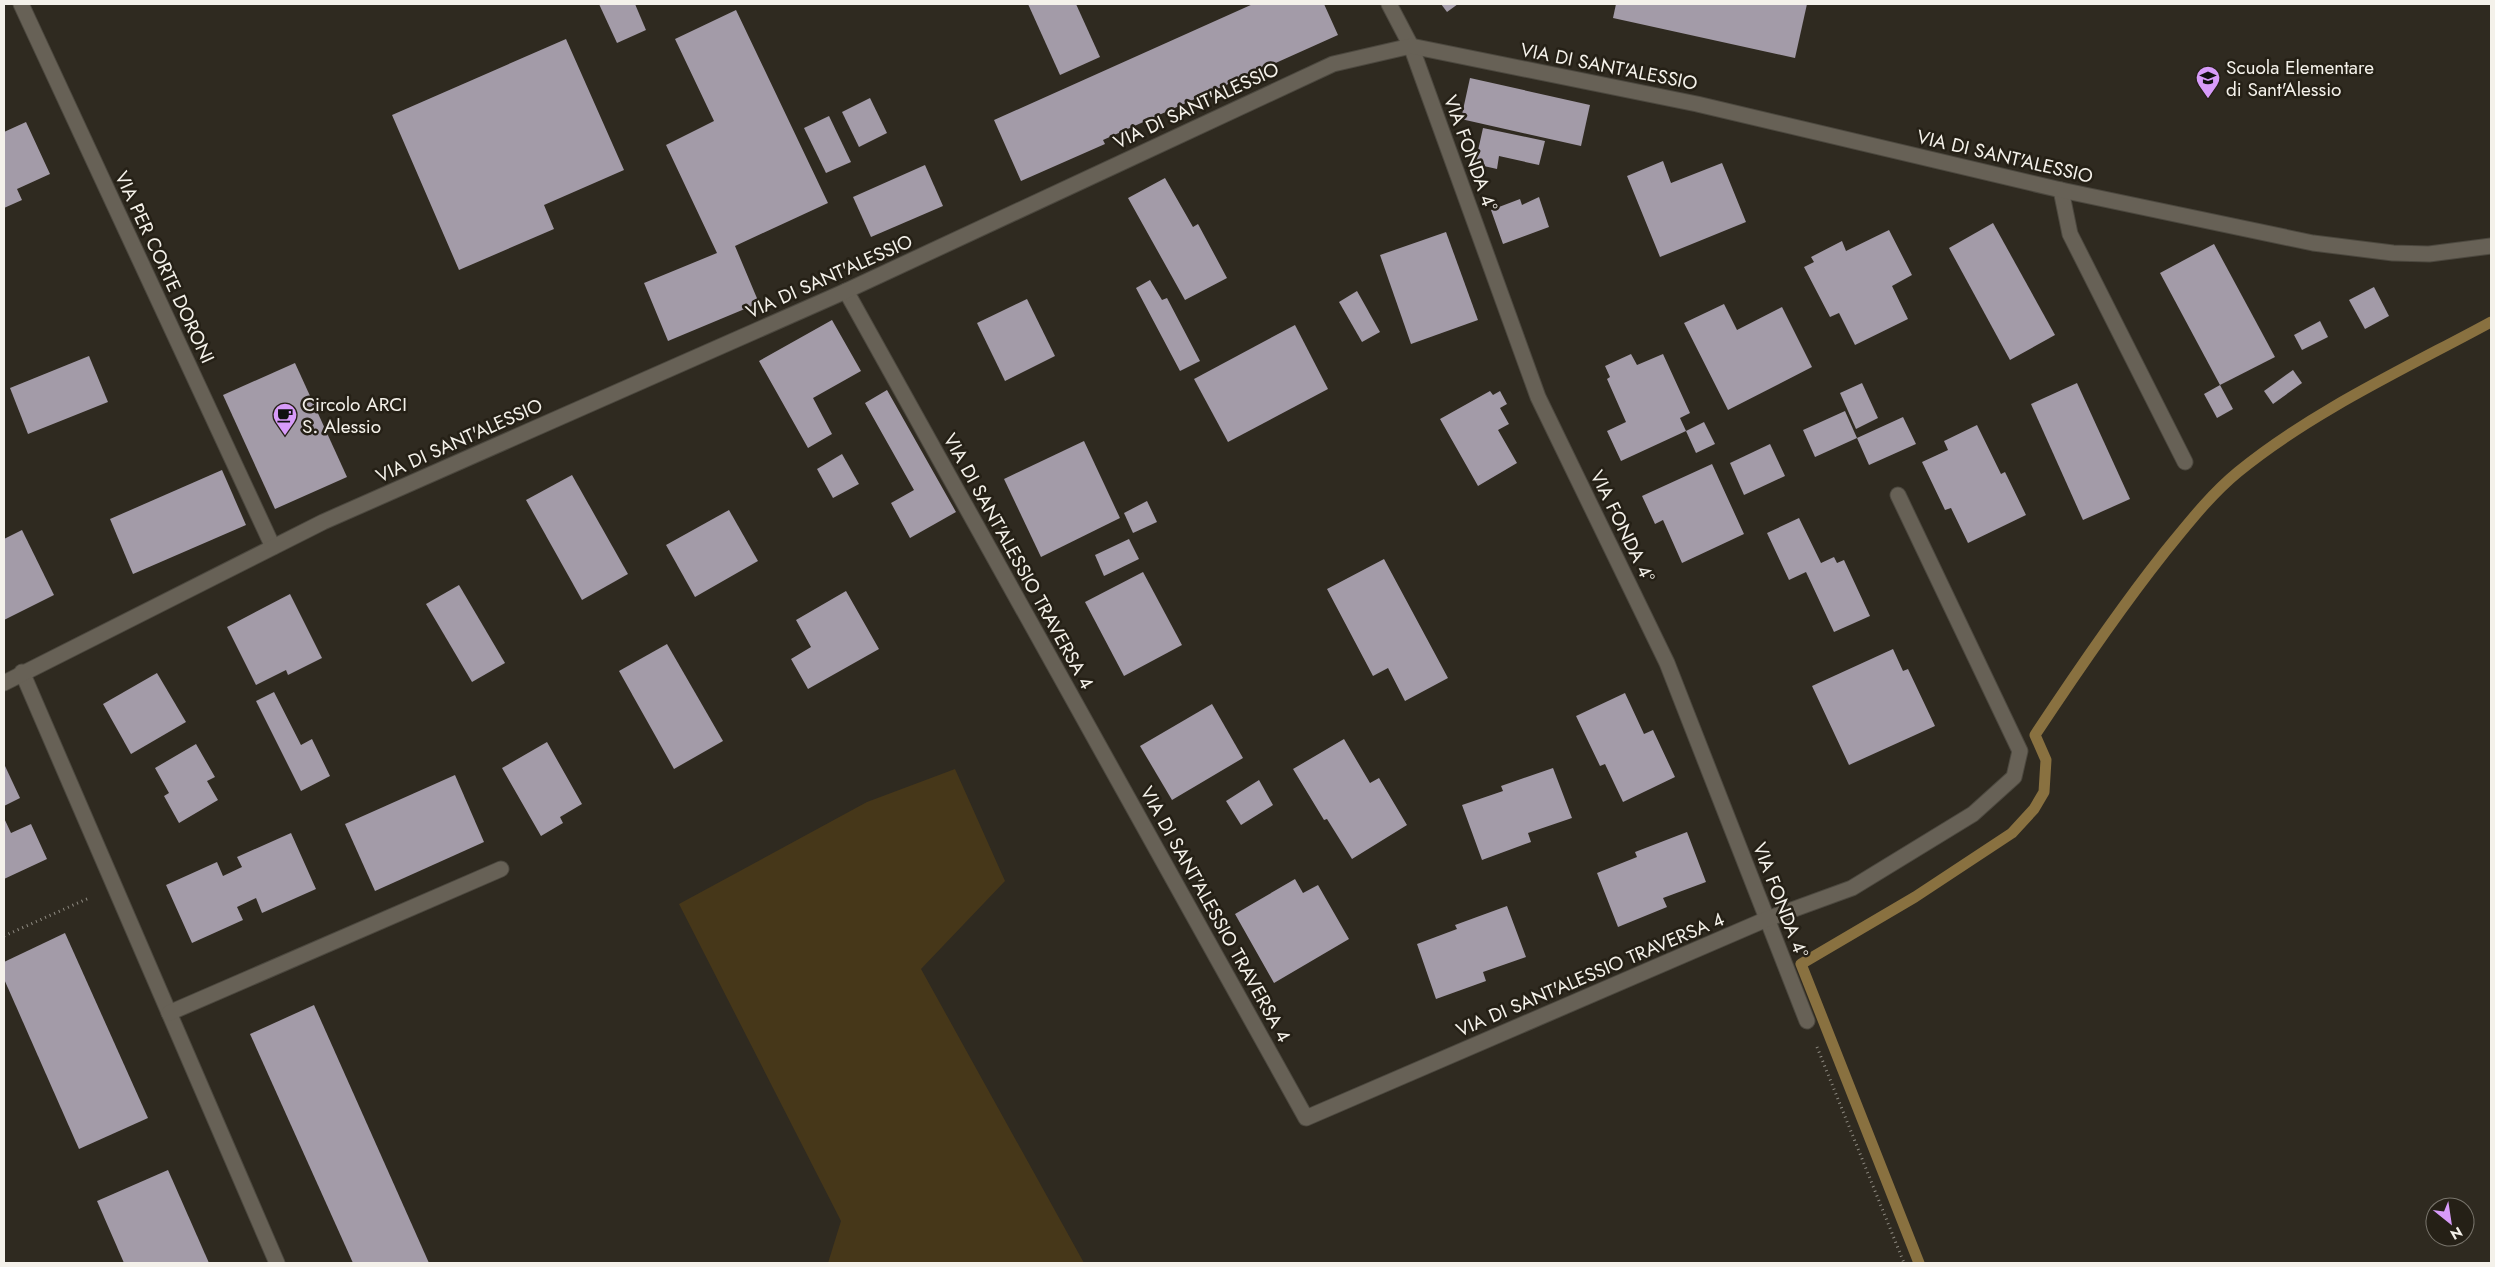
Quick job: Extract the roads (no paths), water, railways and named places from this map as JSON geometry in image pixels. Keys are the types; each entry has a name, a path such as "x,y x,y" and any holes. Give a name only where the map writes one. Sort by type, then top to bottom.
{"street":[{"name":"VIA PER CORTE DORONI","path":"21,4 273,547"},
{"name":"VIA FONDA 4°","path":"1389,4 1410,46 1538,397 1667,663 1807,1021"},
{"name":"VIA DI SANT'ALESSIO","path":"4,683 22,672 332,518 846,291 1332,64 1410,46 1704,105 2061,190 2313,244 2393,254 2429,254 2491,246"},
{"path":"2061,190 2070,234 2185,462"},
{"name":"VIA DI SANT'ALESSIO TRAVERSA 4","path":"846,291 1306,1118 1767,919"},
{"path":"1767,919 1852,888 1973,814 2014,777 2020,751 1898,495"},
{"path":"22,672 277,1263"},
{"path":"169,1013 501,869"}],"waterway":[{"path":"1919,1263 1801,964 1915,897 2012,833 2034,809 2044,792 2046,760 2035,735 2130,597 2164,553 2218,490 2266,450 2328,410 2491,322"}],"place":[{"name":"Scuola Elementare di Sant'Alessio","path":"2208,99"},
{"name":"Circolo ARCI S. Alessio","path":"285,436"}]}
